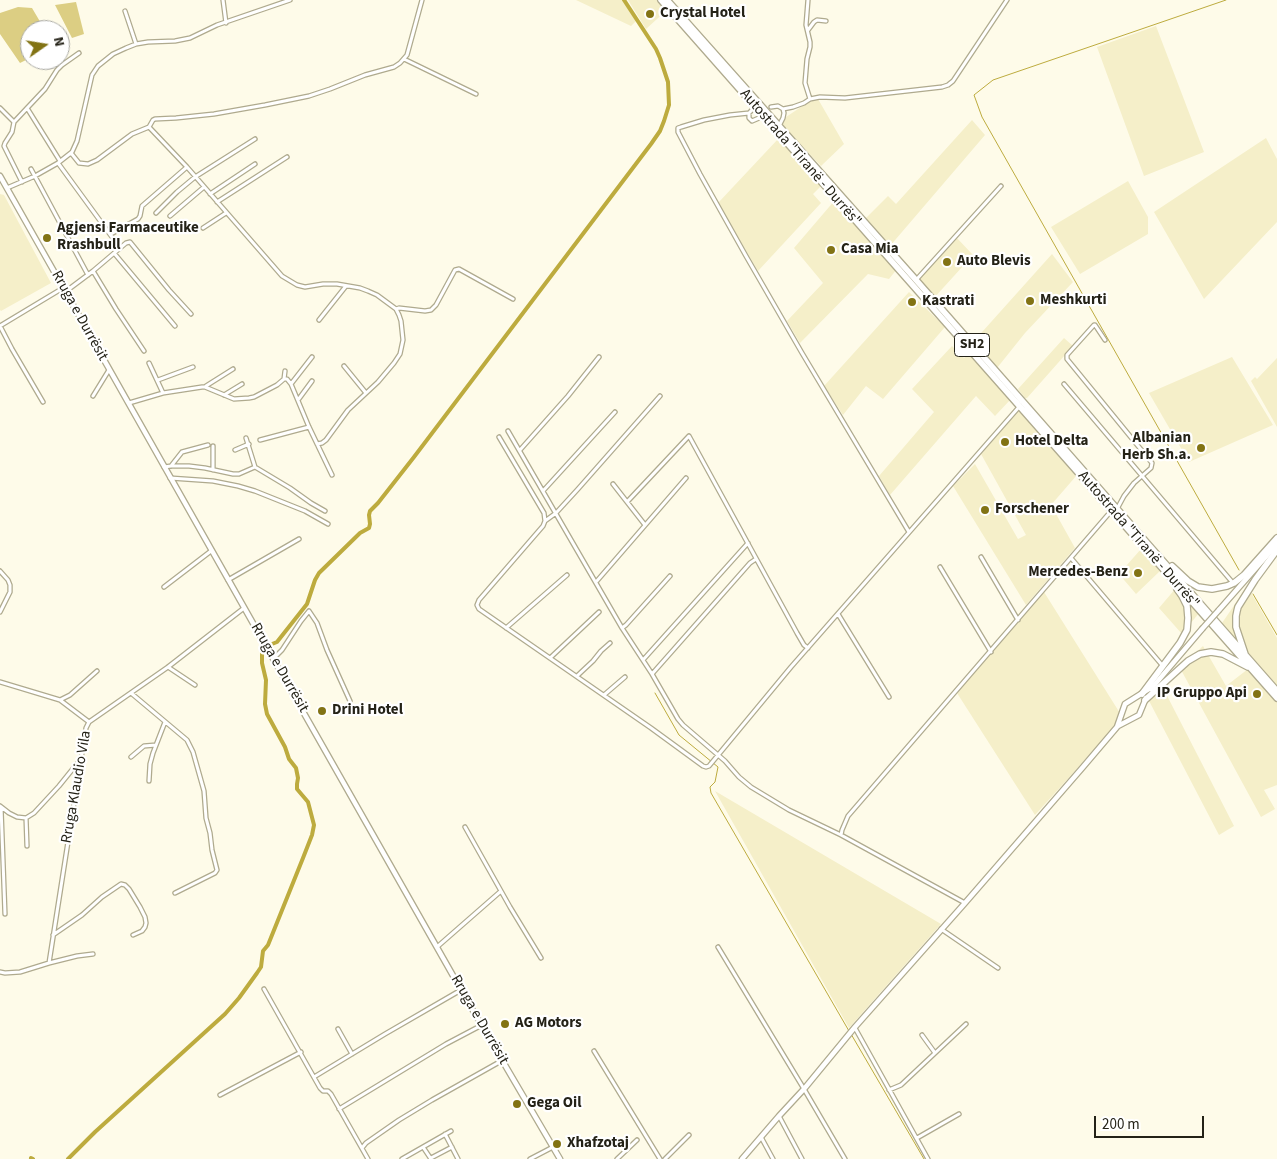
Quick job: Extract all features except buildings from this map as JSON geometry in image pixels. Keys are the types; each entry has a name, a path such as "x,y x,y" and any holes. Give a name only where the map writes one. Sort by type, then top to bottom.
{"highway":[{"name":"Autostrada \"Tiranë - Durrës\"","path":"661,0 1020,406 1114,510 1160,557 1277,691"},
{"name":"Autostrada \"Tiranë - Durrës\"","path":"667,0 916,280 1145,548 1277,698"},
{"path":"1160,557 1198,588 1212,589 1227,586 1244,575 1277,538"},
{"path":"1144,697 1184,635 1188,622 1185,601 1145,548"},
{"path":"1246,656 1236,627 1238,606 1277,550"},
{"path":"1144,697 1188,661 1204,653 1217,652 1252,669"}],"main road":[{"name":"Rruga e Durrësit","path":"0,176 461,990 560,1159"},
{"path":"742,1159 1117,727 1138,715 1144,697 1152,687 1277,544"},
{"path":"1117,727 1127,702 1144,697"},
{"path":"1133,700 1139,703 1141,708"},
{"path":"1124,710 1128,716 1132,717"}],"street":[{"path":"223,0 226,23"},
{"path":"7,188 35,176 59,162 74,150 95,70 113,54 136,44 190,38 216,25 290,0"},
{"path":"71,153 79,163 88,164 97,160 132,134 149,127 153,120 214,114 308,96 394,66 400,63 407,54 422,0"},
{"path":"808,0 806,25 810,47 806,59 805,83 810,99"},
{"path":"771,107 778,106 783,109 820,97 845,98 948,85 953,81 1007,0"},
{"path":"125,11 136,44"},
{"path":"808,30 817,20 826,21"},
{"path":"22,182 4,146 12,132 14,122 45,89 57,70 79,53"},
{"path":"404,59 476,94"},
{"path":"755,106 749,116 750,120 759,118"},
{"path":"0,108 14,122"},
{"path":"26,108 59,162 120,248"},
{"path":"779,126 784,118 783,109"},
{"path":"750,114 730,115 704,120 681,126 678,128 678,132 787,327 909,532"},
{"path":"149,127 187,167 282,276 297,285 305,287 323,284 346,286 368,291 377,295 396,309 402,321 403,340 400,354 390,369 348,410 326,440 318,444"},
{"path":"156,213 195,177 255,139"},
{"path":"217,202 287,157"},
{"path":"210,194 255,164"},
{"path":"111,234 138,219 142,206 187,167"},
{"path":"31,169 88,275"},
{"path":"916,280 1001,186"},
{"path":"170,216 204,187"},
{"path":"203,228 226,213"},
{"path":"43,402 0,326 93,272 126,242 132,243 191,314"},
{"path":"114,253 175,326"},
{"path":"396,309 431,310 436,305 455,270 459,269 513,299"},
{"path":"93,272 144,351"},
{"path":"319,320 346,286"},
{"path":"841,835 848,816 1150,468 1152,463 1067,359 1067,355 1094,325 1105,340"},
{"path":"291,384 312,357"},
{"path":"520,450 568,396 599,357"},
{"path":"149,363 163,393"},
{"path":"344,366 366,393"},
{"path":"158,380 193,367"},
{"path":"128,404 163,393 206,387 233,369"},
{"path":"93,396 109,370"},
{"path":"206,387 234,399 248,398 277,385 284,379 285,371"},
{"path":"284,379 287,379 291,384 332,475"},
{"path":"298,400 312,381"},
{"path":"224,395 242,384"},
{"path":"1064,384 1233,583"},
{"path":"660,396 556,513 545,521 543,526 479,600 478,605 479,609 703,766 708,766 713,761 808,648 1020,406"},
{"path":"543,491 615,412"},
{"path":"260,440 309,427"},
{"path":"508,431 622,628 683,725 751,787 789,810 841,835 965,902"},
{"path":"627,502 689,436 796,633 808,648"},
{"path":"499,437 544,513 545,521"},
{"path":"246,438 256,467 325,511"},
{"path":"235,450 249,444"},
{"path":"171,466 182,452 208,445"},
{"path":"213,446 213,470"},
{"path":"164,467 189,466 239,474 256,467"},
{"path":"170,478 213,481 256,491 305,511 328,524"},
{"path":"596,582 686,478"},
{"path":"614,484 645,525"},
{"path":"228,580 299,539"},
{"path":"643,660 748,543"},
{"path":"164,586 212,551"},
{"path":"981,557 1018,620"},
{"path":"1071,558 1163,666"},
{"path":"652,674 750,563 756,559"},
{"path":"940,567 991,652"},
{"path":"0,571 8,580 10,592 0,612"},
{"path":"506,628 567,575"},
{"path":"622,628 670,576"},
{"name":"Rruga Klaudio Vila","path":"49,963 86,728 89,722 168,667 244,608"},
{"path":"273,659 282,650 309,611 317,623 350,701"},
{"path":"550,658 599,612"},
{"path":"838,614 889,697"},
{"path":"577,677 601,650 610,643"},
{"path":"168,667 195,685"},
{"path":"60,700 70,695 97,671"},
{"path":"604,695 625,677"},
{"path":"0,682 60,700 89,722"},
{"path":"131,692 180,733 190,744 204,791 206,818 217,870 215,873 175,893"},
{"path":"149,781 150,764 165,722"},
{"path":"131,757 148,744 156,745"},
{"path":"0,806 17,817 26,818 41,806 81,759"},
{"path":"0,806 5,914"},
{"path":"26,818 26,846"},
{"path":"465,827 541,958"},
{"path":"53,935 121,884 129,889 145,917 145,927 142,931 133,935"},
{"path":"437,947 501,891"},
{"path":"941,929 998,968"},
{"path":"718,947 844,1159"},
{"path":"0,972 20,972 77,956 93,954"},
{"path":"264,989 320,1088 331,1094 368,1159"},
{"path":"314,1077 461,990"},
{"path":"889,1090 901,1085 966,1024"},
{"path":"339,1109 446,1044 482,1025"},
{"path":"338,1029 352,1054"},
{"path":"852,1030 928,1159"},
{"path":"922,1035 935,1053"},
{"path":"594,1051 660,1159"},
{"path":"220,1095 300,1052"},
{"path":"362,1148 366,1143 399,1120 503,1060"},
{"path":"916,1138 960,1114"},
{"path":"779,1116 802,1159"},
{"path":"402,1159 451,1131"},
{"path":"446,1134 458,1159"},
{"path":"665,1159 689,1135"},
{"path":"760,1137 773,1159"},
{"path":"617,1159 637,1140"},
{"path":"423,1147 431,1158 452,1147"},
{"path":"531,1159 553,1147"}],"shaded area":[{"path":"576,0 622,0 636,21 631,26"},
{"path":"628,0 659,0 668,9 646,29"},
{"path":"76,2 84,34 72,38 70,34 70,20 63,20 55,5"},
{"path":"18,7 32,8 39,20 20,20 20,63 0,34 0,13"},
{"path":"1156,26 1204,152 1144,176 1097,47"},
{"path":"818,99 844,144 821,166 782,125 786,117 810,101"},
{"path":"972,120 985,135 890,246 864,220 888,196 896,204"},
{"path":"779,138 822,185 813,194 821,203 758,271 718,203"},
{"path":"1266,138 1277,159 1277,222 1204,299 1154,212"},
{"path":"1128,181 1148,217 1148,234 1080,274 1051,227"},
{"path":"0,194 4,195 51,283 1,311 0,310"},
{"path":"835,200 897,269 889,279 868,274 800,343 787,321 823,283 794,248"},
{"path":"956,237 973,255 934,298 918,280"},
{"path":"1052,254 1073,282 1025,333 997,368 974,341"},
{"path":"909,292 945,327 883,399 866,386 843,415 824,386"},
{"path":"1064,338 1073,346 1025,398 1018,389"},
{"path":"952,346 964,358 970,353 1011,399 995,416 976,396 890,495 879,476 934,412 912,389"},
{"path":"1232,357 1273,425 1189,462 1149,393"},
{"path":"1277,358 1277,427 1251,381 1255,377 1257,379"},
{"path":"1019,410 1077,475 1051,505 1075,548 1026,605 953,486 975,464 1018,539 1026,535 981,454"},
{"path":"1141,549 1160,571 1136,594 1119,574"},
{"path":"1176,588 1199,613 1182,634 1159,608"},
{"path":"1246,588 1250,591 1277,638 1277,688 1222,623"},
{"path":"1044,592 1123,718 1035,815 957,693"},
{"path":"1203,646 1226,686 1248,669 1277,702 1277,785 1264,790 1275,809 1261,817 1180,668"},
{"path":"1161,684 1234,826 1219,835 1147,697"},
{"path":"715,791 941,924 849,1028"}],"waterway":[{"path":"68,1159 95,1132 225,1014 261,967 263,951 268,945 312,835 314,825 308,802 297,789 298,778 296,768 289,759 285,747 267,714 265,704 266,680 262,663 262,651 267,646 277,642 307,604 319,573 360,533 369,528 370,511 414,457 660,131 669,105 668,82 656,49 624,0"},
{"path":"1226,0 993,80 974,95 982,117 1239,570"},
{"path":"1253,594 1277,635"},
{"path":"655,693 679,735 718,767 715,782 710,787 711,793 849,1031"},
{"path":"851,1034 924,1159"}],"place":[{"name":"Crystal Hotel","path":"650,14"},
{"name":"Agjensi Farmaceutike Rrashbull","path":"47,238"},
{"name":"Casa Mia","path":"831,250"},
{"name":"Auto Blevis","path":"947,262"},
{"name":"Meshkurti","path":"1030,301"},
{"name":"Kastrati","path":"912,302"},
{"name":"Hotel Delta","path":"1005,442"},
{"name":"Albanian Herb Sh.a.","path":"1201,448"},
{"name":"Forschener","path":"985,510"},
{"name":"Mercedes-Benz","path":"1138,573"},
{"name":"IP Gruppo Api","path":"1257,694"},
{"name":"Drini Hotel","path":"322,711"},
{"name":"AG Motors","path":"505,1024"},
{"name":"Gega Oil","path":"517,1104"},
{"name":"Xhafzotaj","path":"557,1144"}]}
